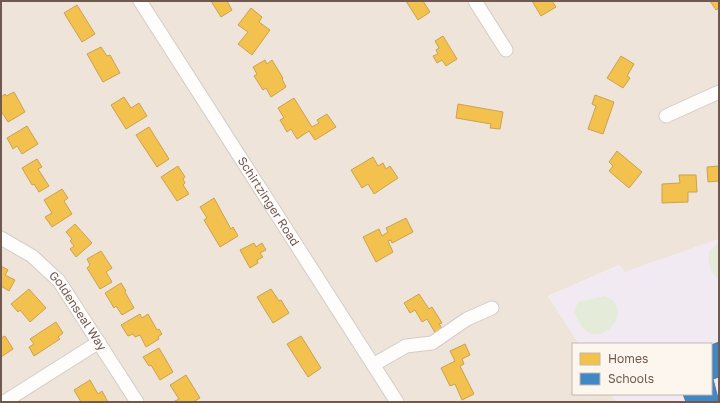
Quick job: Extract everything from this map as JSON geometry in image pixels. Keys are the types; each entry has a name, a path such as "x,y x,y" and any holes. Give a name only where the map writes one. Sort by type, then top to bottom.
{"street":[{"name":"Schirtzinger Road","path":"140,1 397,402"},
{"path":"476,1 506,50"},
{"path":"666,116 719,92"},
{"name":"Goldenseal Way","path":"1,238 32,256 59,281 137,402"},
{"path":"373,365 406,346 432,343 467,319 492,308"},
{"path":"4,402 99,342"}],"shaded area":[{"path":"1,1 719,1 719,239 625,272 619,265 548,296 578,343 572,343 572,395 612,395 616,402 1,402"},
{"path":"719,239 719,402 616,402 612,395 712,395 712,343 578,343 548,296 620,265 625,272"}],"green space":[{"path":"719,242 719,278 713,274 711,270 709,263 709,252"},
{"path":"605,296 613,301 617,308 618,315 615,323 610,329 603,333 595,334 587,332 581,326 574,312 578,302"}],"building: Homes":[{"path":"211,1 227,1 232,10 221,17"},
{"path":"406,1 423,1 430,12 418,20"},
{"path":"532,1 552,1 556,7 541,16"},
{"path":"710,1 719,1 719,8 716,10"},
{"path":"77,5 95,34 82,42 64,13"},
{"path":"251,8 262,17 259,22 270,30 252,55 238,44 248,32 238,25"},
{"path":"443,36 457,59 446,66 442,60 437,63 433,56 438,54 436,50 439,48 435,41"},
{"path":"101,47 107,56 110,55 120,73 103,82 87,54"},
{"path":"621,56 634,64 627,76 630,78 623,88 607,78"},
{"path":"265,60 267,64 272,60 283,78 282,79 286,87 271,97 266,88 263,90 254,76 257,74 253,67"},
{"path":"14,92 25,112 8,122 1,111 1,97 5,94 6,96"},
{"path":"595,95 614,102 603,134 588,129 596,106 592,104"},
{"path":"124,97 131,108 139,103 147,116 126,129 111,105"},
{"path":"294,98 312,127 319,123 317,120 327,114 336,127 315,140 309,131 297,139 291,129 287,132 280,120 284,118 278,108"},
{"path":"458,104 503,112 500,129 490,128 491,124 456,118"},
{"path":"27,126 38,144 22,154 17,146 13,149 7,138"},
{"path":"149,127 169,159 157,167 136,135"},
{"path":"617,151 642,172 629,188 609,171 613,166 609,162"},
{"path":"373,157 378,166 383,163 386,169 390,166 398,178 374,194 368,184 362,188 351,170"},
{"path":"37,159 42,167 38,169 49,186 39,192 34,184 32,185 22,168"},
{"path":"178,166 185,177 183,179 185,183 183,185 189,194 177,201 161,177"},
{"path":"719,166 719,181 708,182 707,167"},
{"path":"679,175 696,175 697,192 688,192 688,202 662,203 662,184 680,183"},
{"path":"62,189 68,198 64,201 72,214 52,227 45,217 52,213 44,200"},
{"path":"214,198 231,229 233,227 238,236 220,247 204,220 207,218 200,207"},
{"path":"406,218 413,232 392,243 391,240 388,241 393,252 376,262 363,237 379,229 382,236 388,232 386,228"},
{"path":"75,224 92,243 76,257 70,249 74,246 70,241 72,239 66,232"},
{"path":"254,243 256,247 262,243 266,250 260,253 263,257 257,260 258,263 250,268 240,250"},
{"path":"101,251 112,268 106,272 112,282 100,289 87,268 90,265 87,259"},
{"path":"1,266 8,270 5,275 15,280 9,291 1,286"},
{"path":"121,283 134,308 122,315 116,306 114,308 105,293"},
{"path":"29,289 46,308 30,322 20,310 18,312 11,304"},
{"path":"271,289 279,301 281,300 289,313 273,323 257,297"},
{"path":"419,294 429,309 432,307 442,323 439,324 444,331 437,336 427,319 422,322 415,310 410,313 404,303"},
{"path":"140,314 142,318 148,314 157,330 159,329 162,334 158,337 159,339 146,347 140,335 135,337 133,334 128,336 121,325"},
{"path":"56,322 63,333 58,337 60,339 34,356 29,347 34,344 30,339"},
{"path":"5,336 13,349 1,357 1,338"},
{"path":"301,336 321,368 308,377 287,344"},
{"path":"465,344 470,355 462,359 464,364 460,366 474,394 462,400 455,384 450,386 441,368 455,361 450,351"},
{"path":"159,348 173,372 160,380 151,365 149,366 143,357"},
{"path":"186,375 200,398 193,402 173,402 179,399 170,385"},
{"path":"90,380 98,394 102,391 108,402 81,402 74,390"}],"building: Schools":[{"path":"719,342 719,377 713,379 719,402 686,402 683,395 712,395 712,345"}]}
